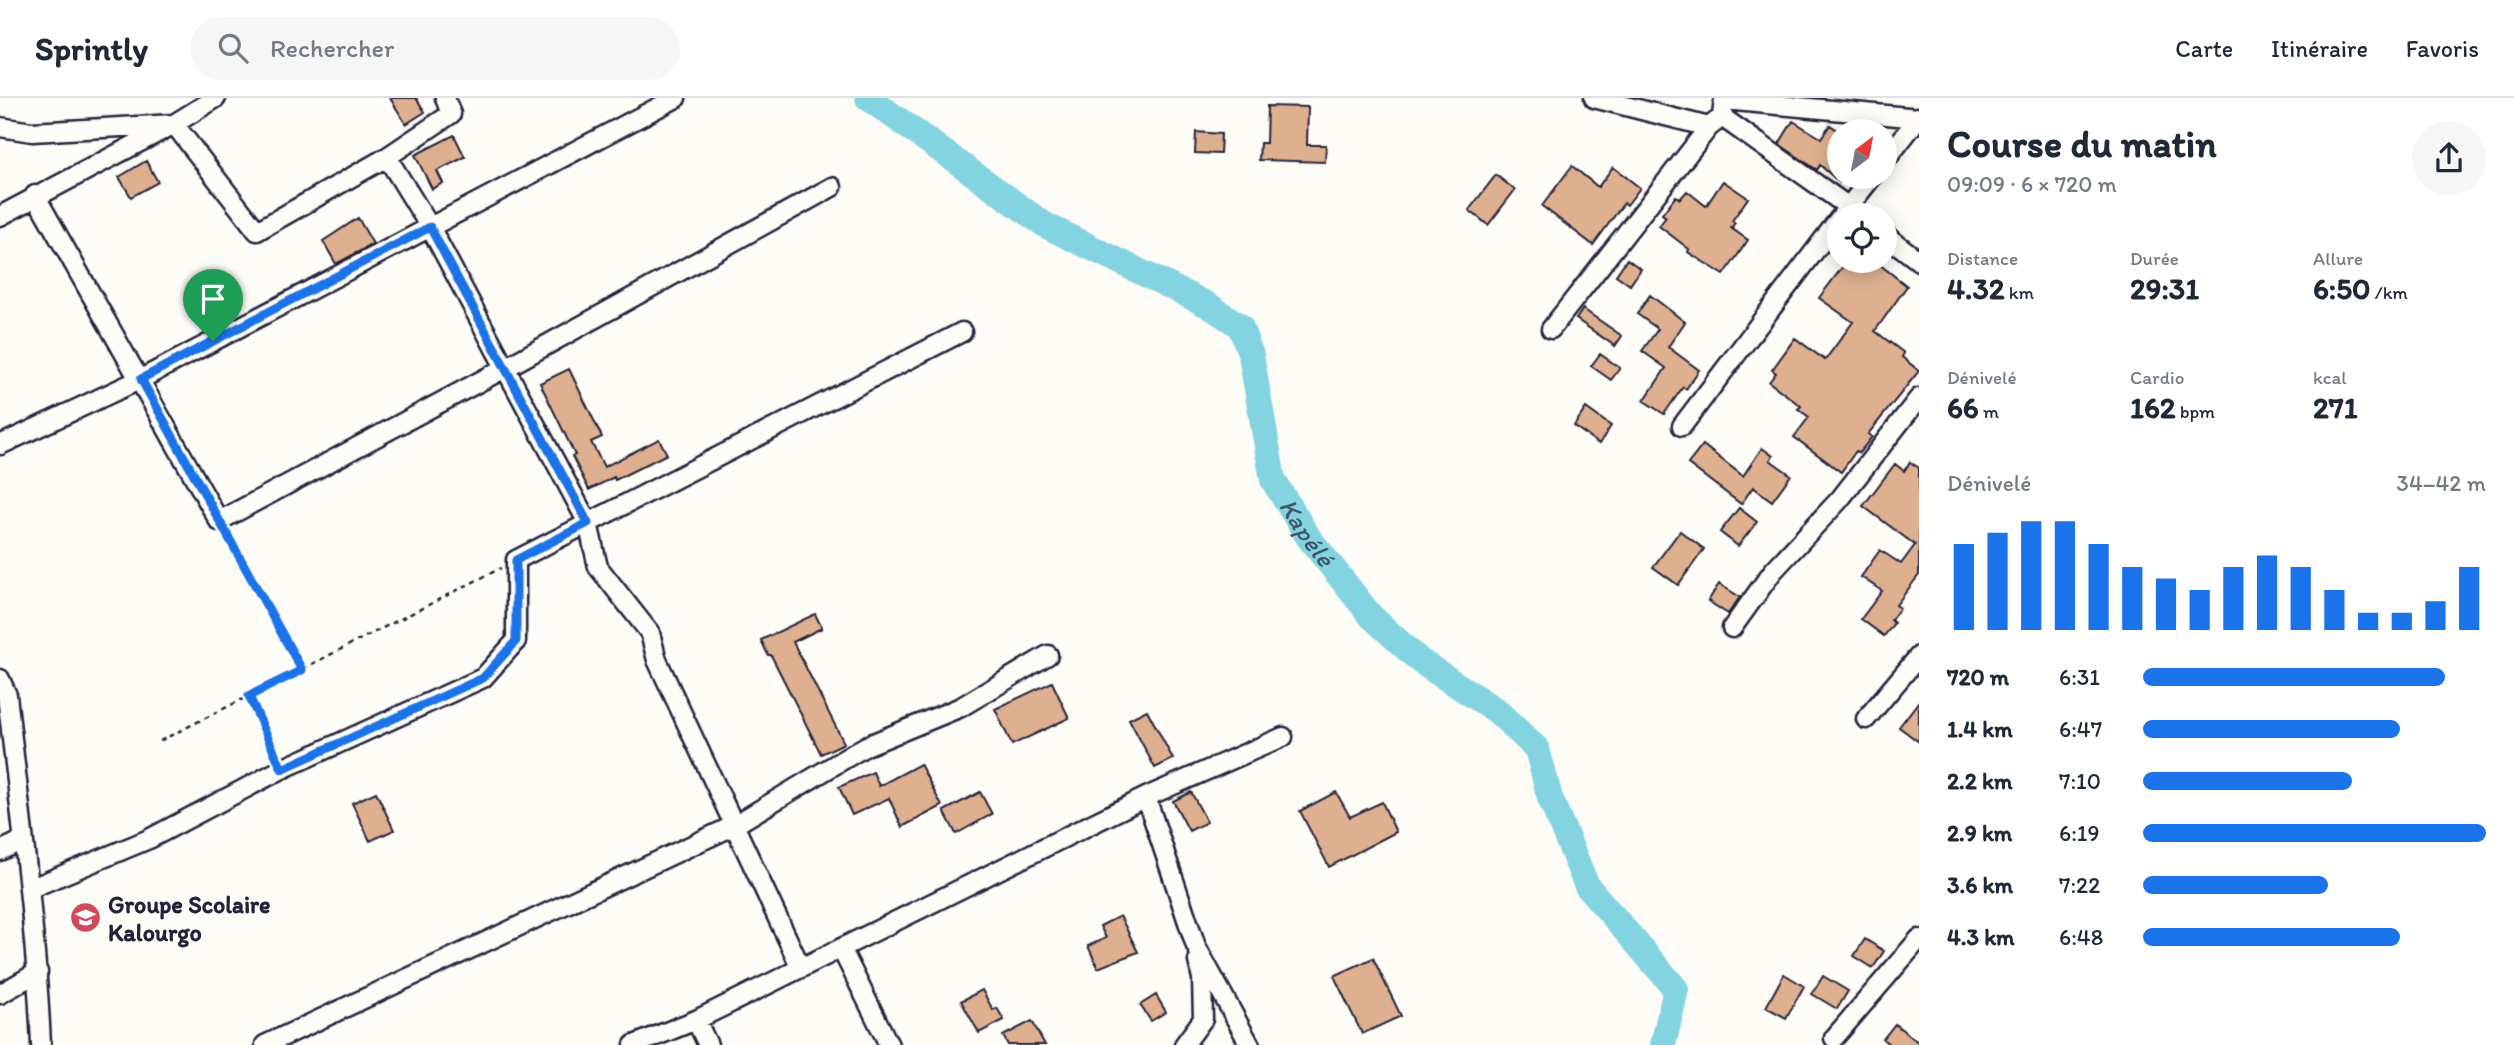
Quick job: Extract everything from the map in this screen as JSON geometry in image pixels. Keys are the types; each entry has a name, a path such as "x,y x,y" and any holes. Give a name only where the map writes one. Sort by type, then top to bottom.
{"street":[{"path":"0,216 174,124 216,98"},
{"path":"174,124 257,231 387,158 452,114 445,98"},
{"path":"0,445 141,379 676,98"},
{"path":"1594,98 1720,110 1919,117"},
{"path":"1720,110 1834,203"},
{"path":"1551,329 1720,110"},
{"path":"1897,145 1919,117"},
{"path":"0,127 32,132 174,124"},
{"path":"387,158 430,227 588,523 598,567 650,633 657,660 801,968"},
{"path":"36,195 219,521 505,368 832,187"},
{"path":"1682,426 1827,241"},
{"path":"1897,244 1919,261"},
{"path":"29,889 149,839 282,769 483,678 516,641 516,560 962,332"},
{"path":"1732,628 1773,571 1840,499 1919,398"},
{"path":"265,1045 733,826 866,746 961,708 1048,655"},
{"path":"1866,719 1919,656"},
{"path":"0,679 7,695 29,889 38,972 41,1045"},
{"path":"634,1045 696,1020 1146,797 1283,737"},
{"path":"1146,797 1196,946 1202,978 1203,1019 1184,1045"},
{"path":"0,851 23,840"},
{"path":"1834,1038 1919,939"},
{"path":"1196,946 1250,1045"},
{"path":"841,948 889,1045"},
{"path":"0,994 38,972"},
{"path":"696,1020 709,1045"}],"path":[{"path":"219,521 302,670"},
{"path":"160,741 516,560"},
{"path":"249,696 282,769"}],"building":[{"path":"390,98 416,98 425,112 406,124"},
{"path":"1267,106 1308,107 1307,145 1326,145 1325,162 1259,160 1260,143 1266,143"},
{"path":"1793,121 1821,138 1827,129 1827,171 1820,165 1817,170 1779,144"},
{"path":"1196,132 1221,134 1220,154 1195,153"},
{"path":"454,135 465,157 437,171 443,183 432,189 415,155"},
{"path":"146,161 158,182 131,197 119,177"},
{"path":"1572,166 1598,187 1613,167 1640,188 1627,205 1624,203 1593,245 1542,206"},
{"path":"1496,175 1515,190 1488,225 1469,210"},
{"path":"1723,181 1748,198 1732,221 1735,223 1731,228 1748,240 1724,275 1688,252 1689,249 1659,226 1666,217 1662,214 1676,196 1680,199 1687,191 1706,206"},
{"path":"358,218 373,244 336,264 323,241"},
{"path":"1627,259 1641,269 1630,285 1616,275"},
{"path":"1838,273 1890,273 1907,286 1875,331 1904,353 1902,357 1919,371 1868,434 1872,437 1859,453 1856,451 1841,472 1794,437 1809,417 1798,409 1801,406 1769,382 1776,373 1772,370 1795,338 1825,360 1853,322 1819,298"},
{"path":"1650,295 1685,322 1668,347 1699,370 1664,414 1644,401 1666,368 1642,351 1658,329 1637,314"},
{"path":"1583,309 1622,336 1615,346 1576,319"},
{"path":"1600,354 1620,368 1611,380 1591,366"},
{"path":"569,369 602,437 591,442 604,467 659,439 667,454 589,490 540,383"},
{"path":"1586,408 1611,426 1599,444 1574,426"},
{"path":"1703,445 1743,476 1762,448 1773,456 1770,460 1791,475 1772,501 1753,487 1741,504 1688,464"},
{"path":"1910,462 1919,468 1919,575 1896,605 1900,608 1891,620 1894,623 1884,636 1861,619 1882,591 1861,577 1880,550 1901,564 1915,545 1863,506 1895,464 1904,471"},
{"path":"1739,508 1757,522 1738,546 1720,532"},
{"path":"1680,531 1704,549 1678,585 1653,567"},
{"path":"1719,584 1740,597 1728,614 1708,601"},
{"path":"815,614 822,628 793,642 844,743 821,754 761,640"},
{"path":"1052,682 1069,718 1012,745 995,709"},
{"path":"1919,701 1919,742 1899,727"},
{"path":"1147,710 1173,759 1155,768 1129,719"},
{"path":"920,764 942,806 902,827 889,798 852,815 839,787 873,772 879,786"},
{"path":"376,792 394,830 370,841 352,803"},
{"path":"980,792 992,814 956,834 944,811"},
{"path":"1191,792 1207,822 1189,831 1173,801"},
{"path":"1336,792 1350,817 1382,802 1396,832 1329,867 1300,811"},
{"path":"1120,916 1138,952 1098,968 1088,946 1106,938 1100,926"},
{"path":"1865,939 1884,951 1873,968 1854,956"},
{"path":"1373,958 1401,1016 1362,1034 1334,976"},
{"path":"1784,974 1804,986 1786,1018 1766,1007"},
{"path":"1823,976 1848,991 1837,1009 1812,994"},
{"path":"982,990 993,1010 997,1008 1004,1020 979,1033 961,1001"},
{"path":"1156,995 1166,1012 1151,1021 1140,1005"},
{"path":"1032,1021 1045,1045 1008,1045 1003,1036"},
{"path":"1895,1024 1919,1045 1890,1045 1883,1039"}],"waterway":[{"name":"Kapélé","path":"868,98 1045,225 1208,305 1240,326 1251,355 1273,480 1309,538 1371,616 1420,661 1497,711 1537,749 1550,798 1587,886 1676,989 1663,1045"}],"place":[{"name":"Groupe Scolaire Kalourgo","path":"85,918"}],"route":[{"path":"430,227 588,523 516,560 516,641 483,678 282,769 249,696 302,670 141,379 213,341 430,227"}]}
